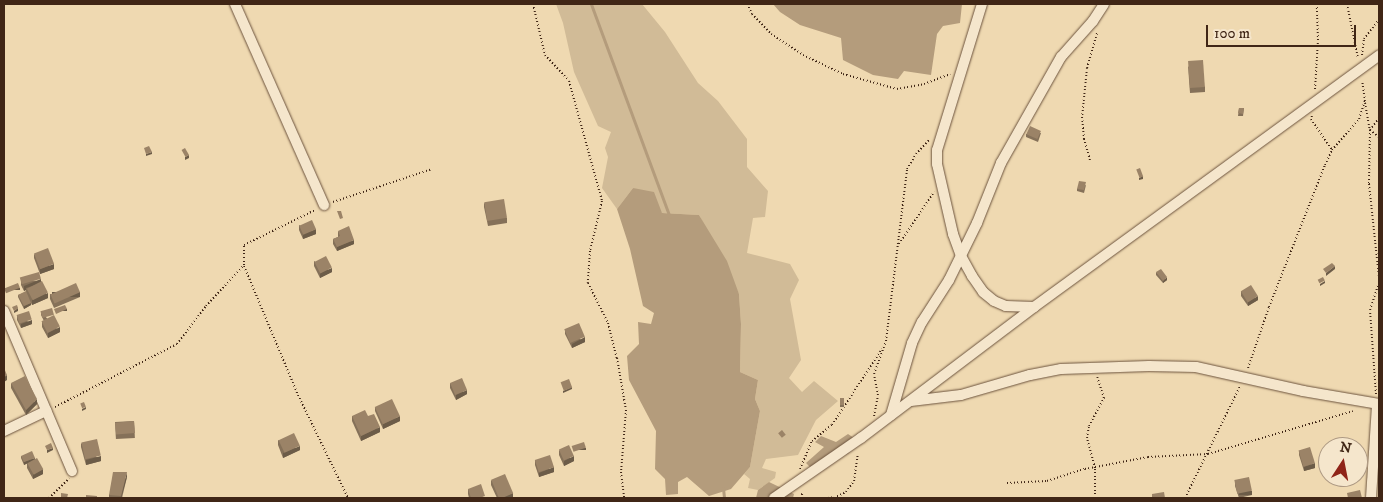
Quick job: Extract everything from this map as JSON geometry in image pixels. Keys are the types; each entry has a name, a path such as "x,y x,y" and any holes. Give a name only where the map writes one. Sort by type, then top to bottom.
{"street":[{"path":"235,4 324,206"},
{"path":"982,4 937,150 940,176 960,256 983,292 1006,306 1034,307"},
{"path":"891,415 912,342 922,322 949,280 978,223 1001,163 1050,75 1069,46 1093,21 1104,4"},
{"path":"774,498 865,435 1034,307 1379,55"},
{"path":"4,311 72,471"},
{"path":"910,401 962,395 1030,375 1061,369 1093,367 1196,367 1378,404 1371,498"},
{"path":"4,431 46,411"}],"path":[{"path":"533,4 544,55 569,81 602,201 590,251 588,282 608,323 617,358 626,410 621,472 624,498"},
{"path":"747,4 752,14 771,34 803,55 830,69 876,84 897,89 910,88 948,75 963,67"},
{"path":"1317,4 1318,40 1314,104 1311,119 1332,150"},
{"path":"1347,4 1370,130 1369,184 1379,278"},
{"path":"1360,70 1364,39 1379,19"},
{"path":"1090,160 1084,139 1082,118 1087,68 1094,49 1099,24"},
{"path":"1185,498 1244,378 1268,307 1332,150 1359,119 1365,101"},
{"path":"1370,130 1379,118"},
{"path":"828,498 835,498 846,492 854,481 865,435 878,395 874,374 885,344 899,245 907,169 916,154 943,130"},
{"path":"1370,130 1379,137"},
{"path":"348,498 298,394 244,265 244,244 324,206 432,169"},
{"path":"899,245 937,186 940,176"},
{"path":"46,411 177,344 206,306 244,265"},
{"path":"1378,404 1370,310 1379,283"},
{"path":"793,485 812,441 832,425 885,344"},
{"path":"1093,367 1104,398 1089,426 1086,438 1095,468 1096,498"},
{"path":"1007,483 1047,481 1095,468 1148,457 1208,454 1358,409"},
{"path":"49,498 69,480 72,471"}],"shaded area":[{"path":"556,4 642,4 665,32 698,83 718,101 747,139 747,167 768,191 765,217 753,218 747,253 790,264 799,280 790,299 801,360 789,378 802,392 814,381 838,401 816,420 798,455 766,459 762,468 776,472 775,478 758,490 748,488 750,479 744,474 750,467 760,411 755,399 758,380 740,372 741,324 739,294 699,215 662,213 633,188 617,209 602,188 608,157 605,148 611,132 598,126 574,72 563,23"},
{"path":"773,4 962,4 960,23 943,26 937,34 931,75 904,71 898,79 873,75 843,60 841,38 800,25 780,12"},
{"path":"633,188 654,192 662,213 699,215 727,261 739,294 741,324 740,372 758,380 755,399 760,411 750,467 731,489 709,496 687,477 678,482 678,494 666,495 665,479 655,469 656,431 629,380 627,356 639,344 638,322 651,324 654,313 643,306 630,249 617,209"},
{"path":"848,434 854,438 849,453 831,462 811,468 806,463 824,447 815,442 821,436 836,442"},
{"path":"769,482 794,494 793,498 756,498 758,490"}],"building":[{"path":"1203,60 1205,87 1190,88 1188,61"},
{"path":"1239,108 1244,108 1243,114 1238,113"},
{"path":"1030,126 1041,131 1037,139 1026,134"},
{"path":"149,146 152,152 146,154 144,148"},
{"path":"185,148 189,155 186,157 182,150"},
{"path":"1140,168 1143,176 1139,178 1136,169"},
{"path":"1079,181 1086,182 1084,190 1077,189"},
{"path":"504,199 507,218 487,221 484,202"},
{"path":"337,211 341,211 343,218 340,219"},
{"path":"312,220 316,229 303,235 299,226"},
{"path":"349,226 354,240 337,247 333,239 340,236 338,231"},
{"path":"48,248 54,264 40,269 34,253"},
{"path":"326,256 332,268 320,273 314,262"},
{"path":"1332,263 1335,266 1326,273 1323,269"},
{"path":"1161,269 1167,277 1163,281 1156,272"},
{"path":"39,272 41,279 22,284 20,278"},
{"path":"1323,277 1325,281 1319,283 1318,280"},
{"path":"42,281 48,293 33,300 27,289"},
{"path":"18,283 20,288 6,293 4,289"},
{"path":"76,283 80,292 54,304 50,294"},
{"path":"1251,285 1258,296 1248,302 1241,291"},
{"path":"26,291 31,303 24,306 18,295"},
{"path":"17,305 18,308 14,311 12,307"},
{"path":"65,305 67,309 56,314 54,309"},
{"path":"52,308 54,315 42,318 40,311"},
{"path":"29,311 32,320 19,324 17,315"},
{"path":"54,315 60,327 47,333 42,321"},
{"path":"579,323 585,337 570,343 564,329"},
{"path":"25,376 37,399 26,410 11,383"},
{"path":"462,378 467,390 455,395 450,383"},
{"path":"569,379 572,387 564,391 561,382"},
{"path":"840,398 844,398 844,405 840,405"},
{"path":"392,399 400,416 383,424 375,407"},
{"path":"84,402 86,407 82,408 80,403"},
{"path":"365,410 368,416 374,414 380,427 361,436 352,416"},
{"path":"134,421 135,433 116,435 115,423"},
{"path":"782,430 786,435 782,438 778,433"},
{"path":"294,433 300,446 285,453 279,440"},
{"path":"97,439 101,456 85,459 81,443"},
{"path":"584,442 586,448 573,452 572,446"},
{"path":"51,443 53,448 47,450 45,446"},
{"path":"569,445 574,456 564,460 559,449"},
{"path":"1310,447 1315,463 1303,467 1299,451"},
{"path":"32,451 35,458 24,462 21,456"},
{"path":"550,455 554,467 539,472 535,460"},
{"path":"37,458 43,469 34,475 27,463"},
{"path":"113,472 127,472 121,496 109,495"},
{"path":"505,474 513,493 499,498 491,480"},
{"path":"1249,477 1252,491 1237,494 1234,480"},
{"path":"481,484 485,496 471,498 468,489"},
{"path":"1360,490 1362,498 1348,498 1347,493"},
{"path":"1164,492 1165,498 1152,498 1152,494"},
{"path":"61,493 68,494 67,498 61,497"},
{"path":"86,495 97,496 97,498 86,498"}],"waterway":[{"path":"591,4 670,217"},
{"path":"723,488 724,498"}]}
